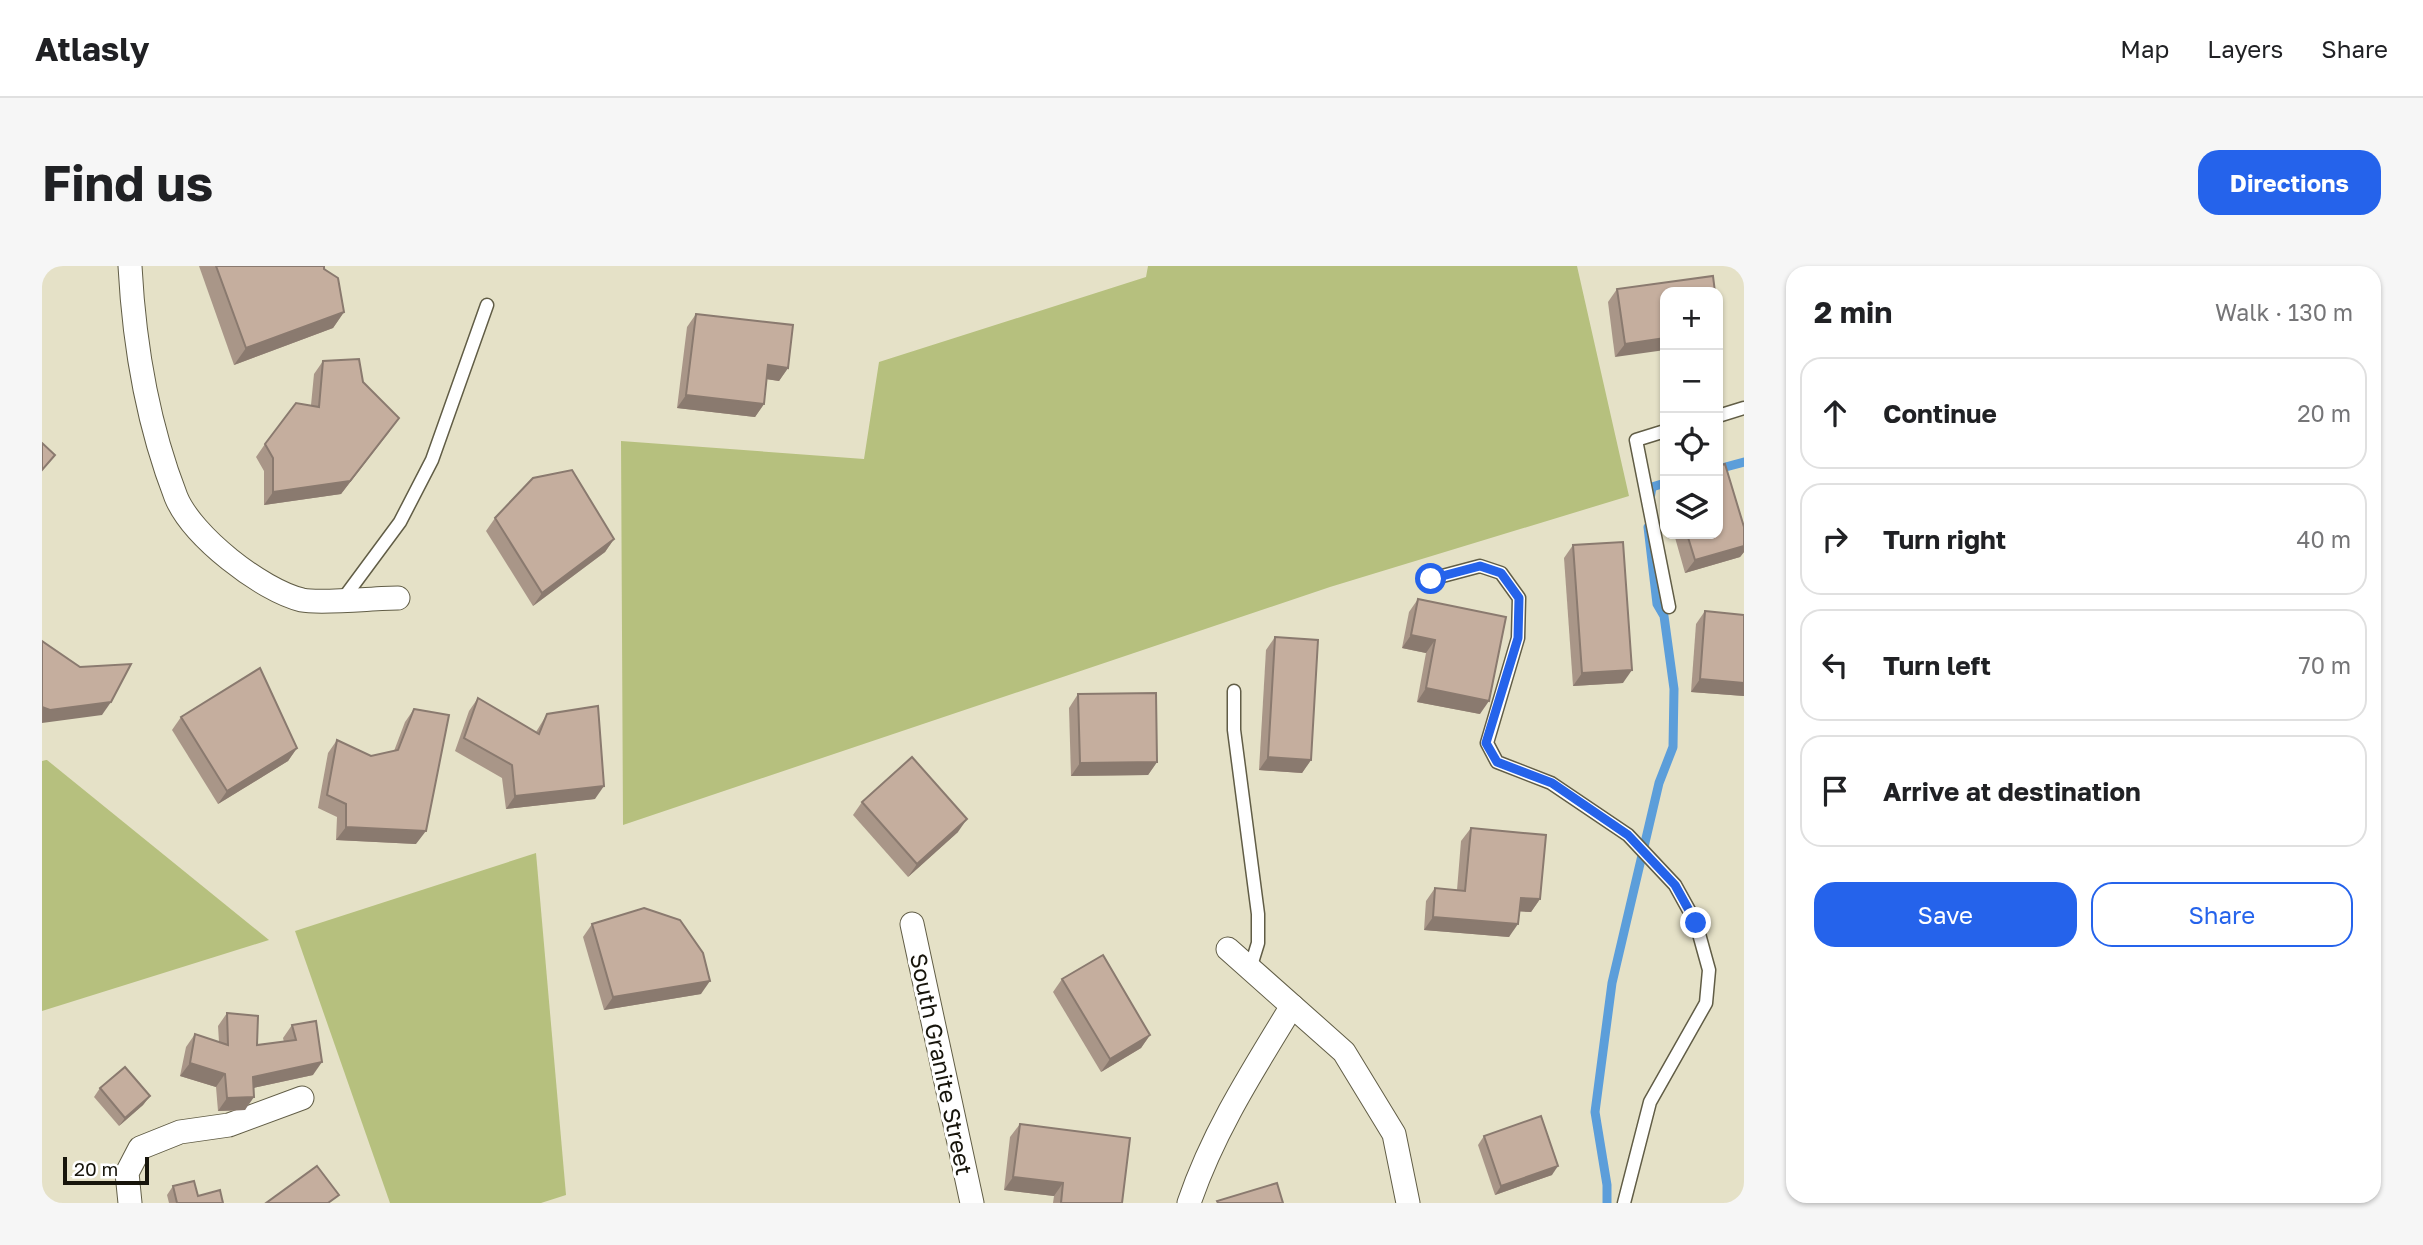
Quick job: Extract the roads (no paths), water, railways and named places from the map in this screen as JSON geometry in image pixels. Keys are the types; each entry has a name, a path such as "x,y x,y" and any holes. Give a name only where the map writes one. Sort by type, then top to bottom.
{"street":[{"path":"130,266 132,303 152,415 177,499 213,547 256,579 302,600 398,598"},
{"name":"South Granite Street","path":"912,924 972,1203"},
{"path":"1228,949 1344,1052 1394,1133 1408,1203"},
{"path":"1189,1203 1202,1165 1231,1106 1292,1006"},
{"path":"130,1203 127,1173 140,1148 180,1132 229,1125 302,1098"}],"lane":[{"path":"343,599 400,522 432,460 487,305"},
{"path":"1723,414 1744,408"},
{"path":"1660,433 1636,440 1669,607"},
{"path":"1431,579 1480,566 1501,573 1519,598 1518,638 1486,743 1497,762 1552,783 1628,835 1675,885 1696,923 1709,970 1706,1003 1650,1102 1624,1203"},
{"path":"1234,691 1234,730 1258,914 1258,943 1250,969"}],"waterway":[{"path":"1723,468 1744,462"},
{"path":"1650,499 1652,487 1660,485"},
{"path":"1607,1203 1607,1185 1595,1112 1612,983 1659,783 1673,747 1674,689 1664,616 1657,604 1648,527"}]}
